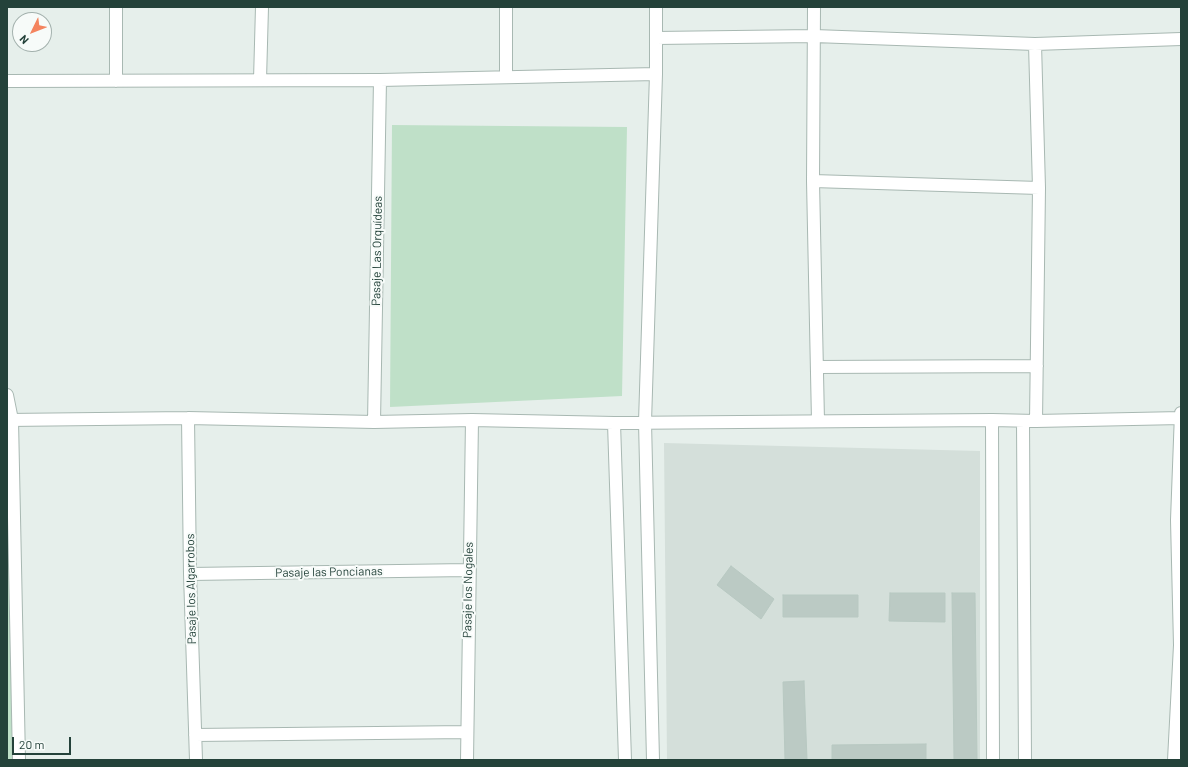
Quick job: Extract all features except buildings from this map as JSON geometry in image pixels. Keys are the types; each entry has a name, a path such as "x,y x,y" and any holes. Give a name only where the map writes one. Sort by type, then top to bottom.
{"street":[{"path":"116,7 116,81"},
{"path":"260,80 262,7"},
{"path":"506,7 506,76"},
{"path":"653,760 645,422 656,74 656,7"},
{"path":"814,7 813,181 818,421"},
{"path":"656,38 814,36 1035,44 1181,39"},
{"path":"1035,44 1039,188 1036,421"},
{"path":"7,81 380,80 506,76 656,74"},
{"name":"Pasaje Las Orquídeas","path":"374,422 380,80"},
{"path":"813,181 1039,188"},
{"path":"817,367 1036,366"},
{"path":"7,395 19,760"},
{"path":"1174,760 1180,645 1176,520 1180,469 1181,413"},
{"path":"9,420 188,418 374,422 472,420 614,423 992,420 1036,421 1181,418"},
{"name":"Pasaje los Algarrobos","path":"188,418 190,574 196,760"},
{"name":"Pasaje los Nogales","path":"467,760 468,570 472,420"},
{"path":"992,420 993,760"},
{"path":"1023,421 1025,760"},
{"path":"614,423 625,760"},
{"name":"Pasaje las Poncianas","path":"190,574 468,570"},
{"path":"195,735 467,732"}],"shaded area":[{"path":"664,443 980,451 980,760 667,760"}],"green space":[{"path":"392,125 627,127 622,396 390,407"},
{"path":"7,425 15,760 7,760"}]}
